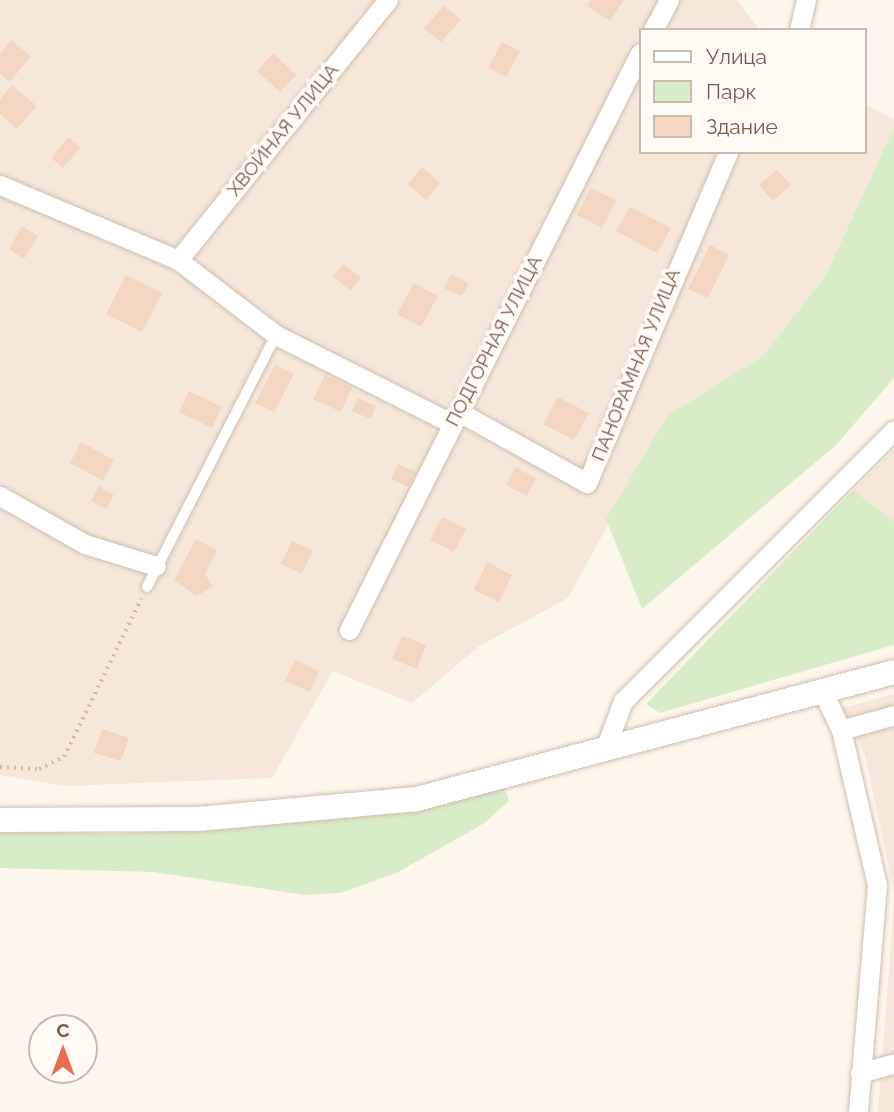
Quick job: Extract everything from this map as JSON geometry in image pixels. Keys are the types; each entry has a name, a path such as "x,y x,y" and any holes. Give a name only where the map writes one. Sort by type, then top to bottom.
{"street":[{"name":"ХВОЙНАЯ УЛИЦА","path":"178,260 388,0"},
{"path":"654,28 669,0"},
{"path":"799,28 806,0"},
{"name":"ПОДГОРНАЯ УЛИЦА","path":"349,630 638,57"},
{"name":"ПАНОРАМНАЯ УЛИЦА","path":"456,418 587,483 727,154"},
{"path":"0,185 178,260 276,335 456,418"},
{"path":"605,749 622,701 894,430"},
{"path":"0,496 85,544 156,566"},
{"path":"0,820 198,819 417,799 894,672"},
{"path":"823,692 841,730 877,885 858,1112"},
{"path":"841,730 894,715"},
{"path":"860,1073 894,1063"}],"lane":[{"path":"147,587 276,335"}],"path":[{"path":"0,767 39,769 64,757 147,587"}],"shaded area":[{"path":"0,0 737,0 758,28 638,28 638,154 866,154 866,105 894,119 894,137 826,275 763,356 668,415 568,598 478,647 412,703 333,671 272,778 65,786 0,775"},
{"path":"894,449 894,521 853,490"},
{"path":"894,694 894,892 865,755 843,708"},
{"path":"894,902 894,1112 878,1112"}],"green space":[{"path":"894,128 894,378 836,445 642,609 606,519 668,415 763,356 826,275"},
{"path":"853,490 894,521 894,645 660,713 646,704"},
{"path":"504,786 509,801 483,824 398,872 341,893 305,895 153,872 0,868 0,831 115,834 281,821"}],"building":[{"path":"591,0 624,0 610,21 587,6"},
{"path":"444,6 461,20 441,42 424,28"},
{"path":"11,40 31,56 10,82 0,74 0,54"},
{"path":"502,42 520,51 506,77 488,68"},
{"path":"273,53 296,75 280,92 257,71"},
{"path":"12,85 37,106 17,129 0,114 0,99"},
{"path":"68,137 81,147 63,168 51,158"},
{"path":"422,167 440,183 426,200 408,184"},
{"path":"777,170 791,185 773,201 759,185"},
{"path":"591,188 616,200 602,228 577,215"},
{"path":"630,207 671,228 657,253 616,231"},
{"path":"22,226 38,236 24,259 9,249"},
{"path":"710,245 729,255 708,298 688,289"},
{"path":"343,264 361,277 351,291 333,277"},
{"path":"451,274 469,283 462,296 444,288"},
{"path":"126,275 162,293 142,332 106,314"},
{"path":"414,283 438,296 421,327 397,314"},
{"path":"275,365 294,374 274,412 255,403"},
{"path":"325,375 352,388 341,412 313,399"},
{"path":"189,391 222,407 212,428 179,412"},
{"path":"558,397 589,413 574,440 543,424"},
{"path":"358,398 376,406 371,419 352,411"},
{"path":"81,442 114,460 103,481 70,463"},
{"path":"398,464 416,472 408,487 391,479"},
{"path":"515,467 536,478 527,496 506,485"},
{"path":"99,486 114,495 106,509 91,501"},
{"path":"442,517 466,529 454,552 430,540"},
{"path":"196,539 217,550 205,574 213,587 196,596 174,580"},
{"path":"292,541 313,550 302,574 281,564"},
{"path":"487,562 512,575 499,602 474,590"},
{"path":"402,636 426,645 417,669 392,659"},
{"path":"295,660 319,671 310,692 285,681"},
{"path":"102,729 129,738 121,761 94,753"}]}
